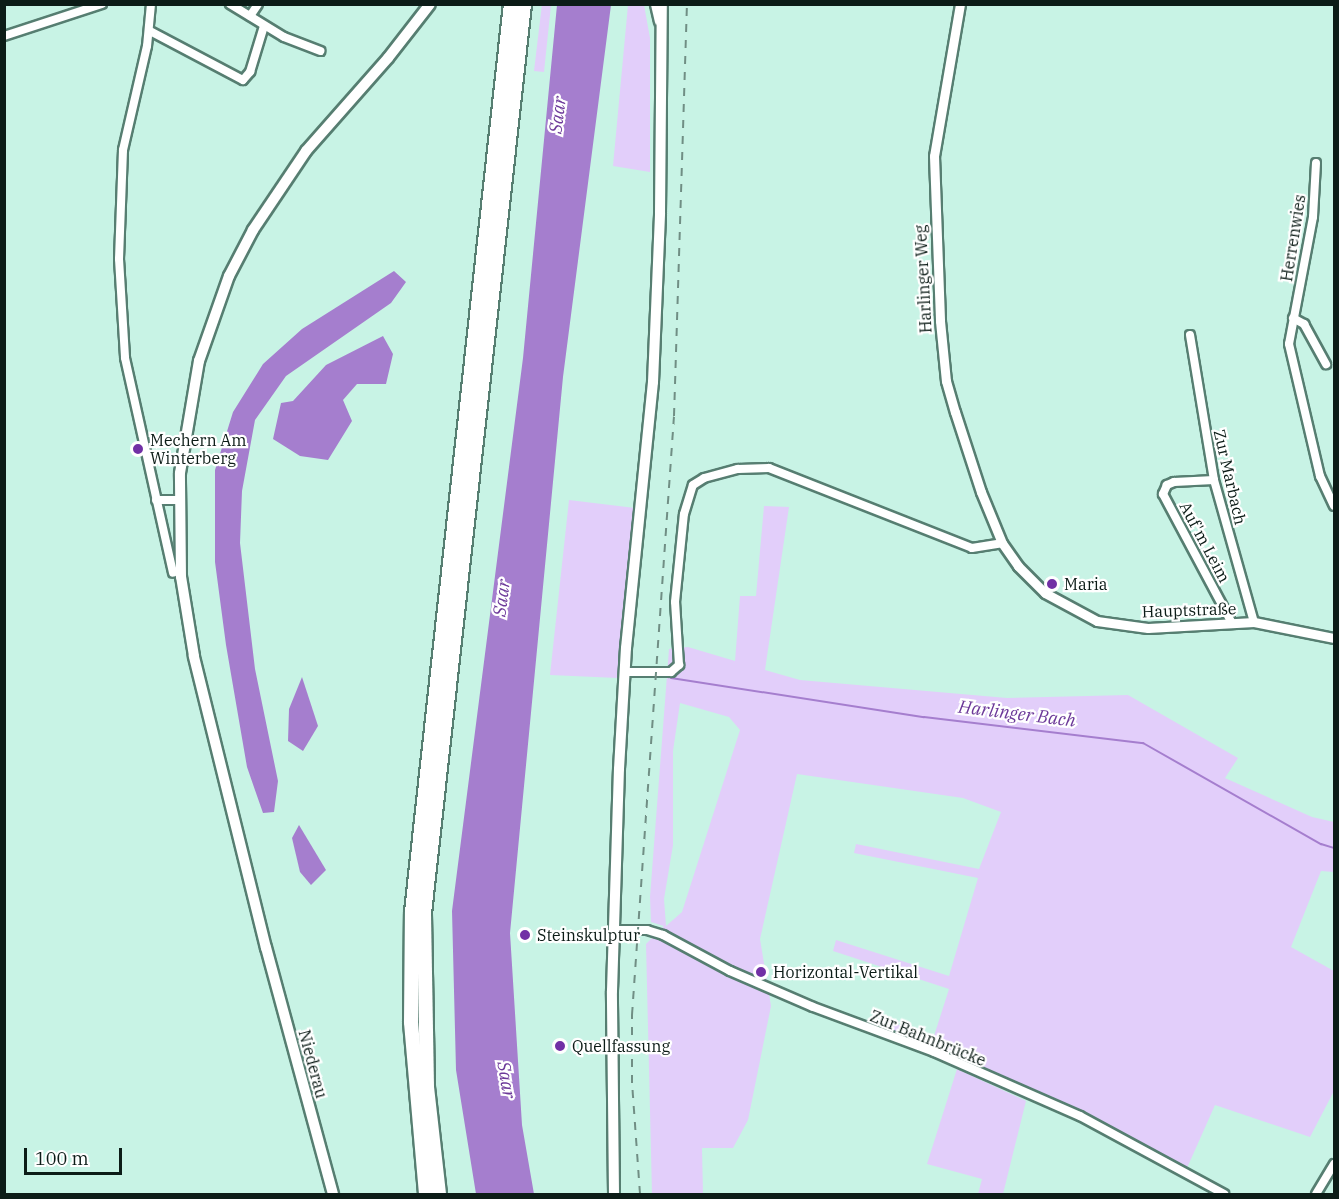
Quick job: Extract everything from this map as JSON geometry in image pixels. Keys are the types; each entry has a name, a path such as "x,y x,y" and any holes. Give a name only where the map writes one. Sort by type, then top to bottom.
{"highway":[{"path":"426,1194 414,1088 410,967 511,4"},
{"path":"434,745 524,4"},
{"path":"431,774 423,967 427,1087 439,1194"}],"main road":[{"name":"Niederau","path":"333,1194 264,940 186,615 178,500 183,447 199,361 234,267 274,196 306,151 388,58 430,4"},
{"path":"614,1194 614,930 624,672 653,382 665,4"}],"street":[{"path":"4,36 102,4"},
{"path":"151,4 150,31 123,150 119,258 125,358 173,573"},
{"path":"230,4 264,26 320,51"},
{"path":"250,16 258,4"},
{"path":"655,4 663,35"},
{"name":"Harlinger Weg","path":"960,4 934,156 940,321 946,381 981,492 1002,543"},
{"path":"150,31 243,80 250,72 264,26"},
{"name":"Herrenwies","path":"1316,163 1313,217 1289,344 1293,370 1320,476 1335,506"},
{"path":"1293,318 1304,324 1326,364"},
{"name":"Zur Marbach","path":"1191,335 1214,480 1254,622"},
{"path":"624,672 671,672 680,665 675,602 684,513 693,484 704,478 738,468 769,468 972,548 1002,543"},
{"name":"Auf'm Leim","path":"1214,480 1174,482 1167,484 1163,494 1232,623"},
{"path":"156,500 178,500"},
{"name":"Hauptstraße","path":"1002,543 1040,589 1098,621 1148,628 1254,622 1335,638"},
{"name":"Zur Bahnbrücke","path":"614,930 647,930 663,935 730,971 813,1007 933,1052 1080,1116 1213,1192 1224,1194"},
{"path":"1316,1194 1335,1164"}],"shaded area":[{"path":"542,4 551,5 544,72 534,71"},
{"path":"628,5 644,5 650,38 650,172 613,166"},
{"path":"569,500 635,508 618,678 550,675"},
{"path":"764,506 789,507 765,670 800,680 1007,698 1128,695 1238,758 1225,778 1312,817 1334,822 1334,872 1321,871 1291,947 1334,971 1334,1091 1310,1137 1215,1105 1187,1168 1079,1110 890,1035 893,1023 934,1036 949,989 833,951 836,940 949,976 978,878 854,853 856,844 979,869 1001,812 963,798 797,774 760,939 771,1006 748,1120 733,1148 702,1148 703,1194 652,1194 646,944 664,926 651,922 650,897 669,649 688,647 735,661 740,596 756,596","holes":["680,703 729,717 740,730 682,912 666,926 664,899 673,845 673,751"]},
{"path":"957,1069 1026,1101 1003,1194 978,1194 982,1179 927,1164"}],"water":[{"name":"Saar","path":"557,5 611,5 563,377 510,933 522,1125 534,1194 476,1194 456,1070 452,911 523,358"},
{"path":"394,271 406,282 391,303 286,376 255,420 242,491 240,543 255,669 278,781 274,812 263,813 247,767 226,645 215,562 215,470 233,412 263,364 302,329"},
{"path":"383,336 393,354 386,384 357,384 343,400 352,421 328,460 300,456 273,439 281,403 293,401 326,365"},
{"path":"302,677 318,726 303,751 288,741 289,709"},
{"path":"299,825 326,870 311,885 300,872 292,838"}],"waterway":[{"name":"Harlinger Bach","path":"671,678 924,717 1143,743 1321,844 1334,848"}],"railway":[{"path":"640,1194 632,1083 632,1015 674,416 687,4"}],"place":[{"name":"Mechern Am Winterberg","path":"138,449"},
{"name":"Maria","path":"1052,584"},
{"name":"Steinskulptur","path":"525,935"},
{"name":"Horizontal-Vertikal","path":"761,972"},
{"name":"Quellfassung","path":"560,1046"}]}
